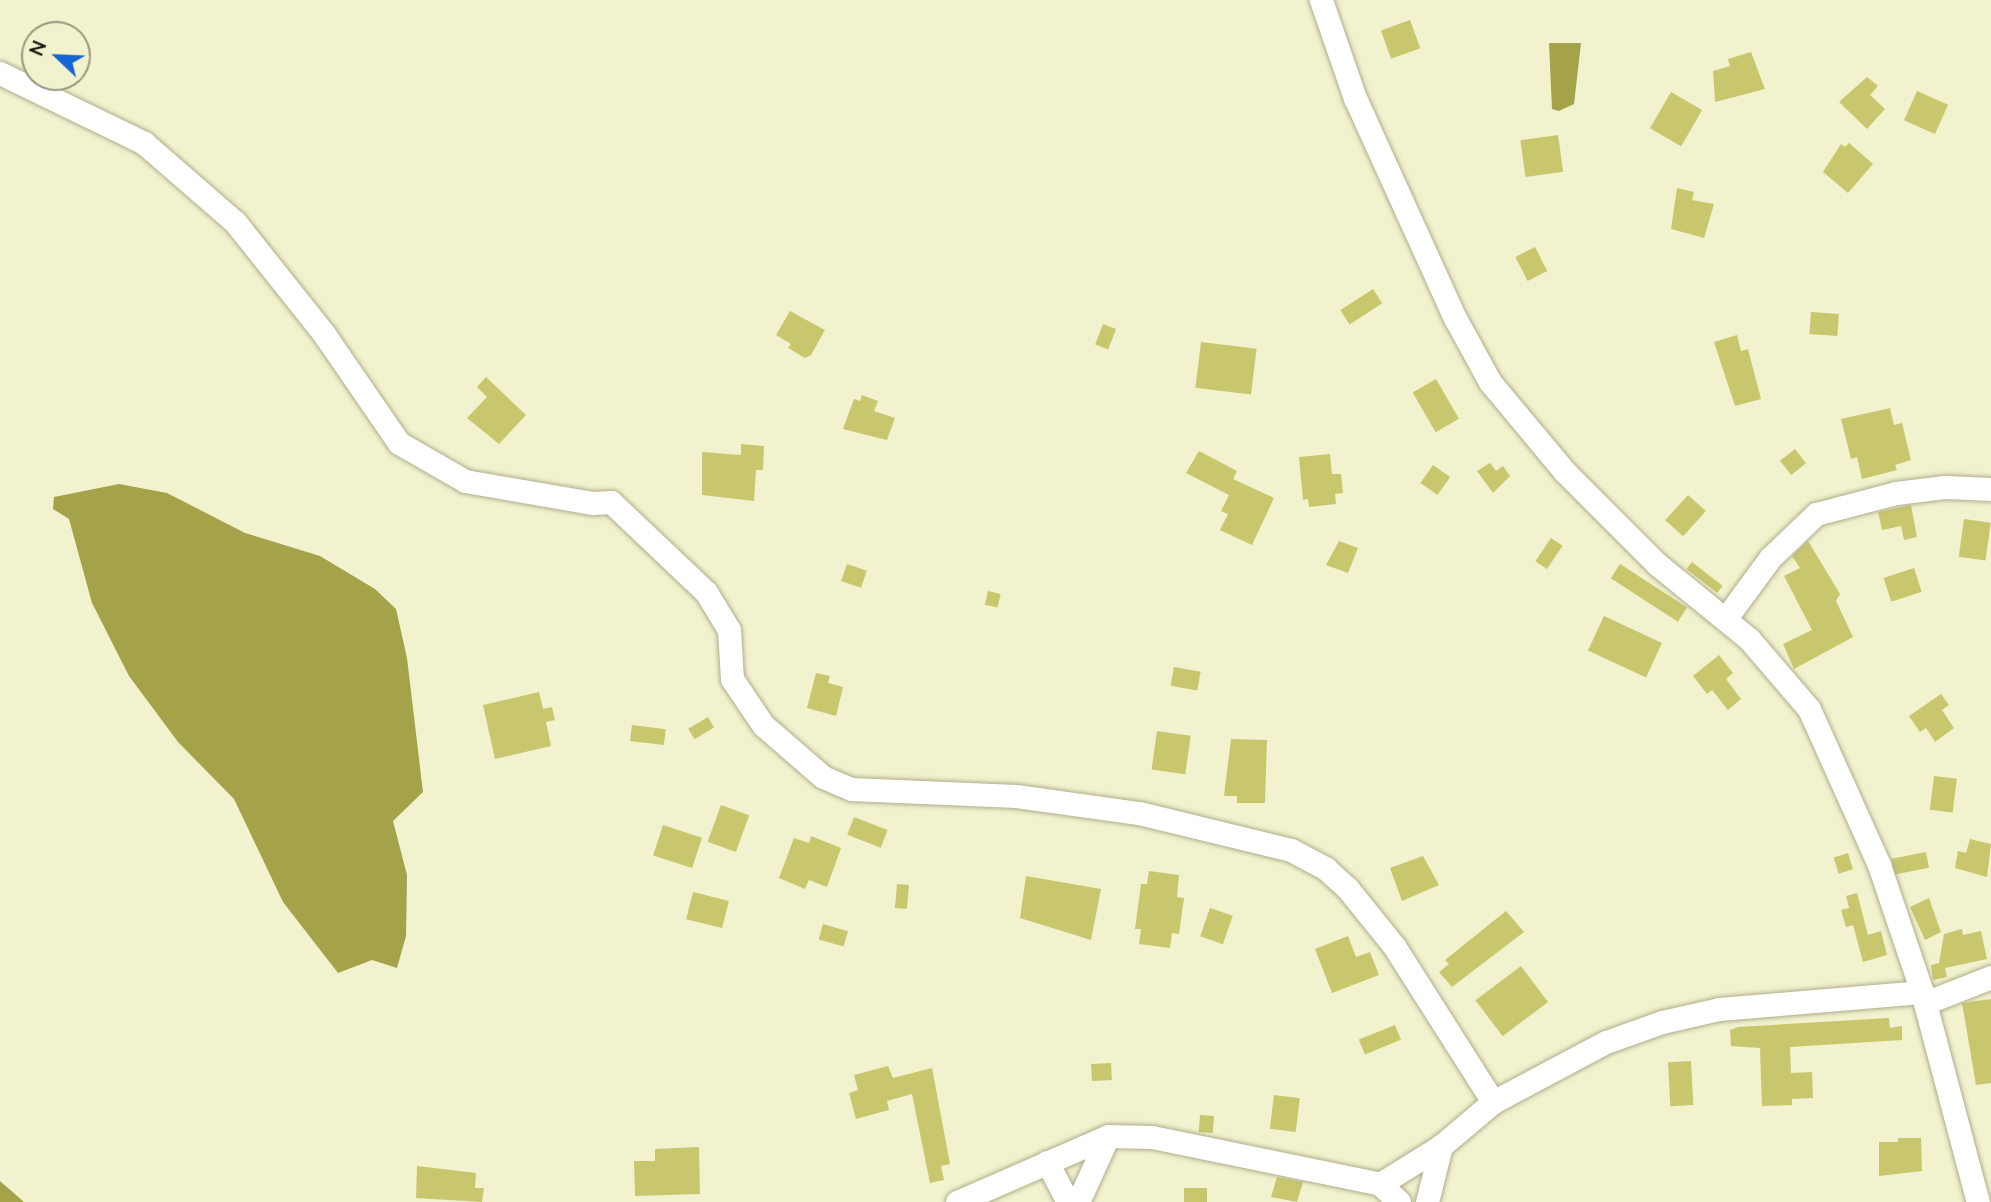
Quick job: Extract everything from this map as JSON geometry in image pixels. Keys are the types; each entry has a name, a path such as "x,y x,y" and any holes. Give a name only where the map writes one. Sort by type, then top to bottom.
{"street":[{"path":"1321,0 1355,98 1455,318 1490,382 1565,472 1657,564 1727,618 1774,664 1809,709 1879,865 1924,997 1978,1202"},
{"path":"0,73 144,143 235,222 324,334 400,443 465,481 593,503 611,502 706,592 729,630 732,679 763,725 823,777 851,789 1016,796 1139,813 1291,850 1326,869 1364,908 1394,946 1493,1101"},
{"path":"1727,618 1770,558 1816,514 1896,493 1945,487 1991,489"},
{"path":"1380,1184 1441,1146 1493,1101 1606,1042 1662,1022 1719,1009 1924,997 1991,977"},
{"path":"1078,1202 1108,1136"},
{"path":"957,1202 1108,1136 1152,1137 1380,1184 1399,1202"},
{"path":"1427,1202 1441,1146"},
{"path":"1047,1162 1068,1202"}],"shaded area":[{"path":"1549,43 1581,43 1574,104 1559,111 1552,109"},
{"path":"119,484 167,493 245,533 320,556 375,589 396,609 407,658 423,792 393,821 407,875 406,936 397,968 372,960 338,973 283,902 234,799 178,742 129,676 92,603 69,519 53,509 54,497"},
{"path":"0,1181 24,1202 0,1202"}],"building":[{"path":"1410,20 1420,48 1391,59 1381,31"},
{"path":"1751,52 1765,89 1715,102 1713,71 1730,66 1728,59"},
{"path":"1867,77 1878,86 1870,95 1885,109 1867,129 1839,102"},
{"path":"1917,91 1948,105 1935,134 1904,120"},
{"path":"1671,92 1702,110 1681,146 1650,128"},
{"path":"1558,135 1563,172 1526,177 1520,140"},
{"path":"1849,143 1873,164 1848,193 1823,172 1841,144 1845,147"},
{"path":"1677,188 1694,192 1692,200 1714,204 1704,238 1671,229"},
{"path":"1535,247 1547,271 1528,281 1515,257"},
{"path":"1373,289 1382,303 1350,324 1340,310"},
{"path":"790,311 825,330 811,355 805,358 788,348 791,344 776,335"},
{"path":"1811,312 1839,314 1837,336 1809,334"},
{"path":"1103,324 1116,329 1108,350 1095,345"},
{"path":"1737,335 1741,351 1748,349 1761,399 1735,406 1714,342"},
{"path":"1201,342 1257,349 1251,394 1195,388"},
{"path":"486,377 526,415 499,444 467,418 487,397 477,387"},
{"path":"1436,379 1459,419 1436,432 1413,392"},
{"path":"862,395 878,401 874,411 895,418 887,440 843,429 854,399 860,401"},
{"path":"1890,408 1894,425 1902,423 1911,460 1895,465 1897,470 1862,479 1857,457 1851,459 1841,419"},
{"path":"741,444 764,446 763,470 756,470 754,501 702,495 702,452 741,455"},
{"path":"1795,449 1806,463 1791,475 1780,461"},
{"path":"1199,451 1237,471 1233,479 1274,498 1252,545 1220,530 1228,514 1221,511 1229,495 1186,473"},
{"path":"1330,454 1332,474 1341,474 1343,493 1335,494 1336,504 1309,507 1308,499 1303,500 1299,457"},
{"path":"1490,463 1496,471 1503,466 1510,476 1493,493 1477,471"},
{"path":"1433,465 1450,477 1438,495 1420,483"},
{"path":"1688,495 1706,511 1683,536 1665,520"},
{"path":"1911,505 1917,537 1904,540 1901,526 1882,530 1878,512"},
{"path":"1964,519 1991,523 1985,560 1959,557"},
{"path":"1551,538 1563,546 1547,569 1535,561"},
{"path":"1339,541 1358,548 1348,573 1326,565"},
{"path":"1808,541 1840,594 1836,601 1853,637 1794,669 1783,644 1812,630 1784,576 1800,568 1792,556"},
{"path":"1692,562 1723,586 1717,593 1686,569"},
{"path":"847,564 867,571 861,588 841,581"},
{"path":"1620,564 1687,608 1678,622 1611,578"},
{"path":"1914,568 1922,592 1891,602 1884,578"},
{"path":"988,591 1001,594 998,608 985,605"},
{"path":"1604,616 1662,643 1646,677 1588,650"},
{"path":"1719,655 1733,673 1726,679 1741,699 1728,710 1712,690 1707,694 1693,676"},
{"path":"1174,667 1201,672 1197,690 1171,686"},
{"path":"816,673 830,676 828,683 843,687 836,716 807,708"},
{"path":"539,692 543,709 552,707 555,720 546,722 551,746 495,759 483,705"},
{"path":"1941,694 1949,705 1942,710 1954,728 1935,742 1926,728 1920,732 1909,716"},
{"path":"708,717 714,727 694,739 688,729"},
{"path":"632,725 666,729 664,745 630,741"},
{"path":"1157,731 1191,736 1185,774 1152,770"},
{"path":"1231,739 1267,740 1265,803 1237,803 1237,796 1224,796"},
{"path":"1934,776 1957,779 1953,813 1930,810"},
{"path":"721,805 749,815 736,852 708,842"},
{"path":"854,817 888,830 881,848 847,835"},
{"path":"663,825 702,838 692,868 653,855"},
{"path":"811,836 841,848 827,887 809,880 805,889 779,878 794,838 809,843"},
{"path":"1970,839 1991,844 1987,877 1955,868 1958,851 1966,853"},
{"path":"1926,852 1929,868 1895,874 1892,859"},
{"path":"1848,853 1853,869 1839,874 1834,857"},
{"path":"1423,856 1439,885 1402,901 1390,868"},
{"path":"1149,871 1179,875 1177,897 1184,898 1179,934 1172,933 1170,948 1139,944 1141,929 1135,929 1141,884 1147,884"},
{"path":"1026,876 1101,889 1091,940 1020,918"},
{"path":"897,884 909,885 907,909 895,908"},
{"path":"693,892 729,901 722,928 686,919"},
{"path":"1857,893 1868,935 1881,931 1887,955 1863,962 1853,925 1846,927 1841,910 1849,908 1846,896"},
{"path":"1929,898 1941,932 1925,940 1910,907"},
{"path":"1210,908 1233,916 1223,944 1200,936"},
{"path":"1506,911 1524,932 1452,987 1439,972 1449,964 1445,960"},
{"path":"823,924 848,931 844,947 819,939"},
{"path":"1962,929 1963,935 1981,931 1987,959 1945,968 1947,977 1933,980 1931,965 1939,963 1944,934"},
{"path":"1348,936 1356,957 1370,952 1379,975 1332,993 1315,949"},
{"path":"1521,966 1548,1002 1503,1036 1475,1000"},
{"path":"1991,999 1991,1083 1976,1085 1962,1003"},
{"path":"1889,1018 1890,1028 1902,1026 1902,1040 1790,1047 1791,1073 1812,1072 1813,1098 1792,1099 1792,1105 1762,1106 1760,1048 1731,1046 1730,1030 1738,1027"},
{"path":"1395,1025 1401,1040 1365,1054 1359,1040"},
{"path":"1691,1061 1693,1105 1670,1106 1668,1062"},
{"path":"1111,1063 1112,1080 1092,1081 1091,1064"},
{"path":"888,1066 893,1078 932,1068 950,1164 941,1166 944,1180 930,1183 912,1094 887,1101 889,1110 856,1119 849,1093 858,1090 854,1075"},
{"path":"1274,1095 1300,1098 1296,1132 1270,1129"},
{"path":"1200,1115 1214,1116 1213,1133 1199,1132"},
{"path":"1898,1138 1921,1138 1922,1171 1879,1176 1879,1142 1898,1142"},
{"path":"699,1147 700,1194 635,1196 634,1161 655,1161 655,1149"},
{"path":"417,1166 476,1173 475,1188 484,1188 482,1202 416,1198"},
{"path":"1277,1177 1303,1182 1297,1202 1271,1197"},
{"path":"1184,1188 1207,1188 1207,1202 1184,1202"}]}
